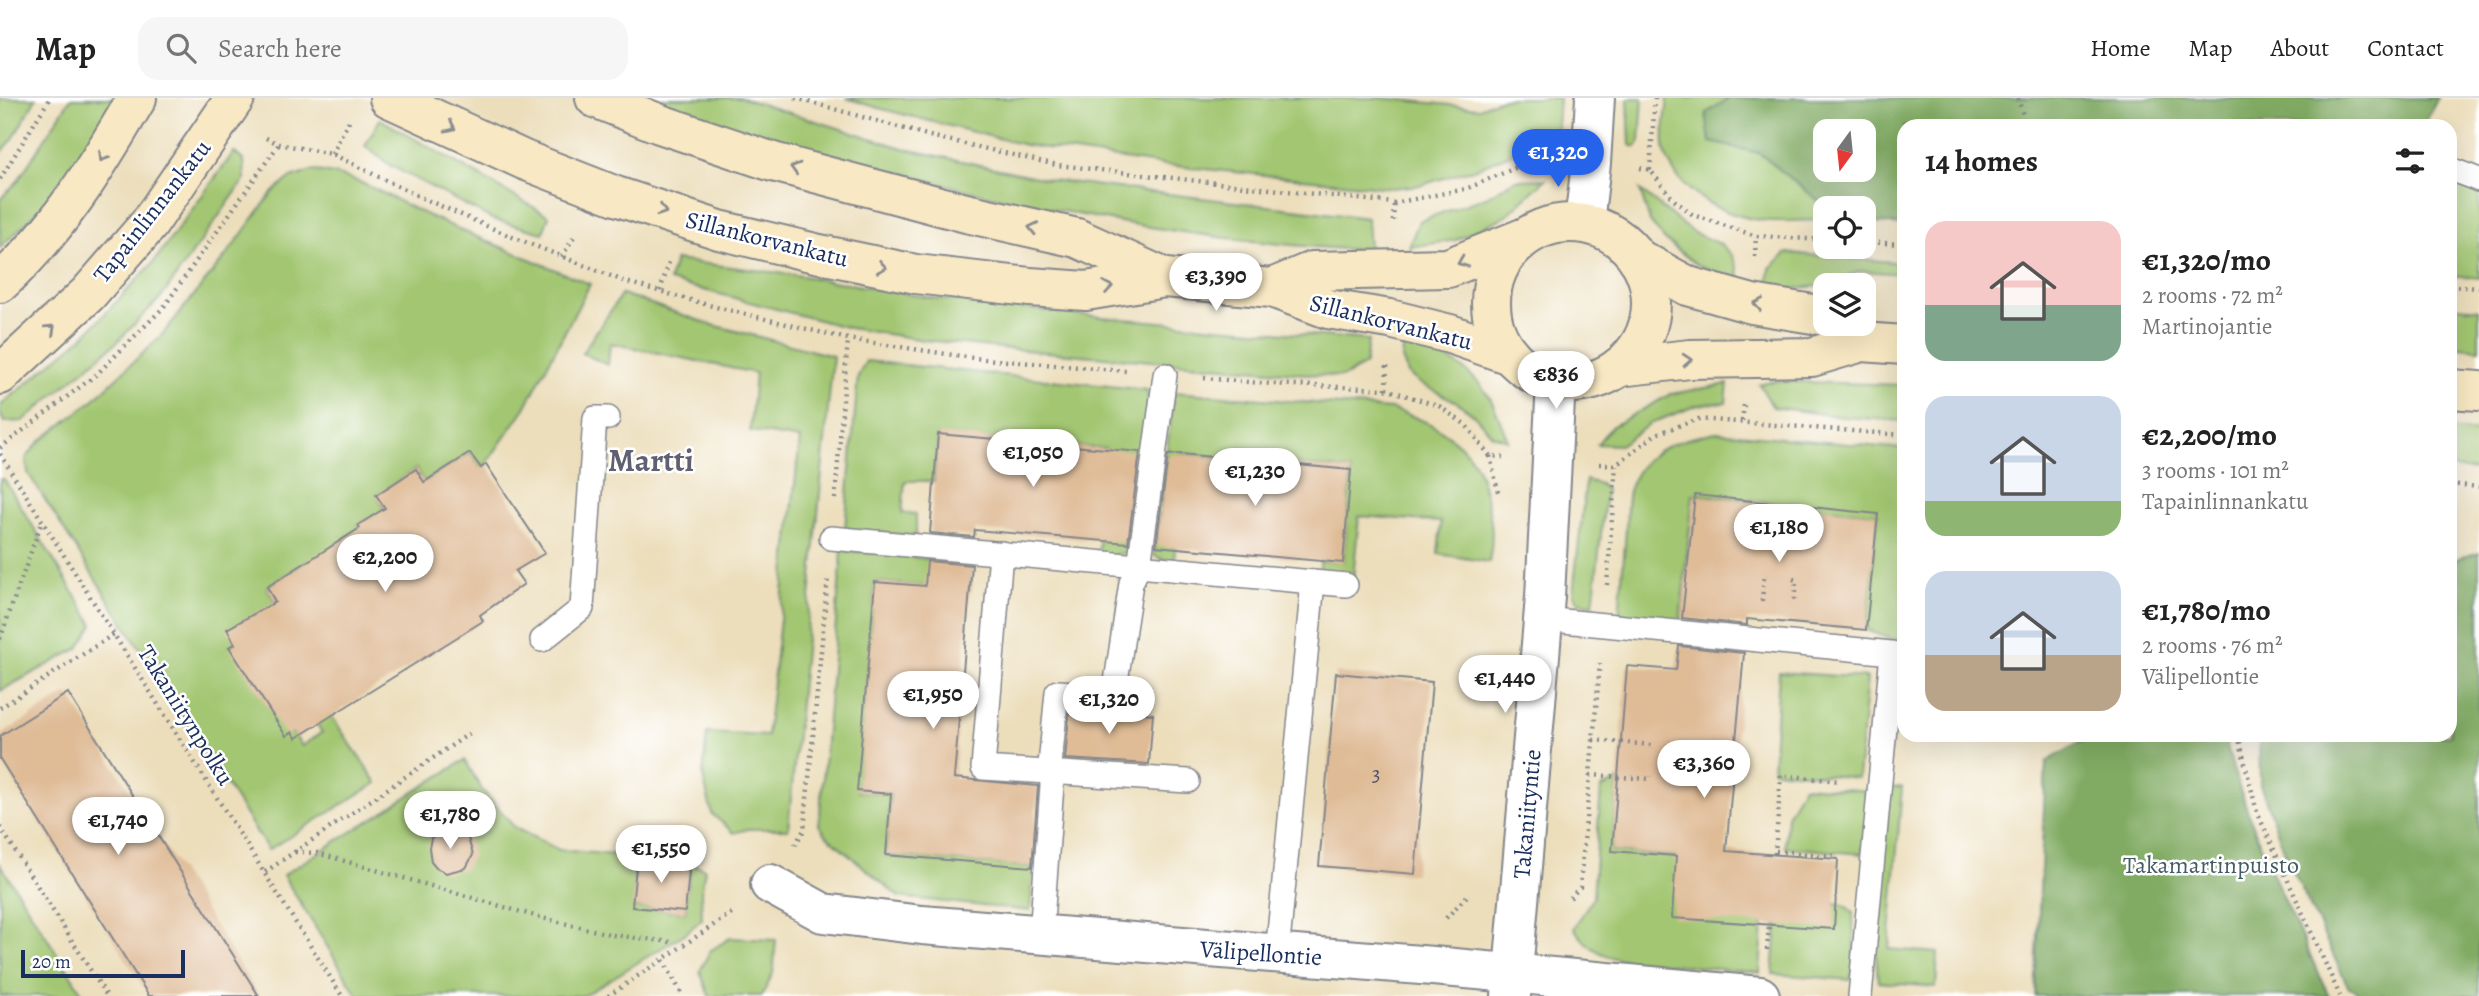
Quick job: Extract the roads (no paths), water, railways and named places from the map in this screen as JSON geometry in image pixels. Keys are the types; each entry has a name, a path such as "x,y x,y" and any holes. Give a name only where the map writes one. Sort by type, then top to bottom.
{"main road":[{"path":"0,283 17,268 71,206 102,160 137,98"},
{"name":"Tapainlinnankatu","path":"0,375 88,294 149,224 235,98"},
{"name":"Sillankorvankatu","path":"389,98 524,160 616,196 719,230 815,253 916,274 1030,287 1086,291 1165,278 1272,288 1328,309 1390,319 1450,334 1510,355"},
{"name":"Sillankorvankatu","path":"595,98 660,124 773,162 914,200 1077,238 1165,278"},
{"path":"1637,258 1648,285 1650,313 1642,338 1632,354 1619,367 1584,382 1556,381 1521,368 1496,331 1492,309 1493,286 1504,259 1525,237 1538,230 1562,224 1584,223 1614,236 1637,258 1688,286 1752,304 1813,314"},
{"name":"Sillankorvankatu","path":"1272,288 1312,271 1448,268 1525,237"},
{"path":"1619,367 1690,359 1812,357 1845,336"},
{"path":"1864,336 1897,343"},
{"path":"2457,389 2479,391"}],"street":[{"path":"1584,223 1595,98"},
{"name":"Takaniityntie","path":"1513,985 1543,619 1556,381"},
{"name":"Välipellontie","path":"770,884 823,913 922,925 1277,954 1513,985 1745,995"}],"lane":[{"path":"2457,172 2479,180"},
{"path":"1041,935 1057,692 1114,695 1131,583 1139,566 1165,375"},
{"path":"542,640 582,608 595,418 608,418"},
{"path":"831,538 1346,585"},
{"path":"1001,553 983,768 1188,781"},
{"path":"1277,954 1313,582"},
{"path":"1543,619 1892,653 1860,996"}],"district":[{"name":"Martti","path":"651,460"}],"park label":[{"name":"Takamartinpuisto","path":"2211,865"}]}
